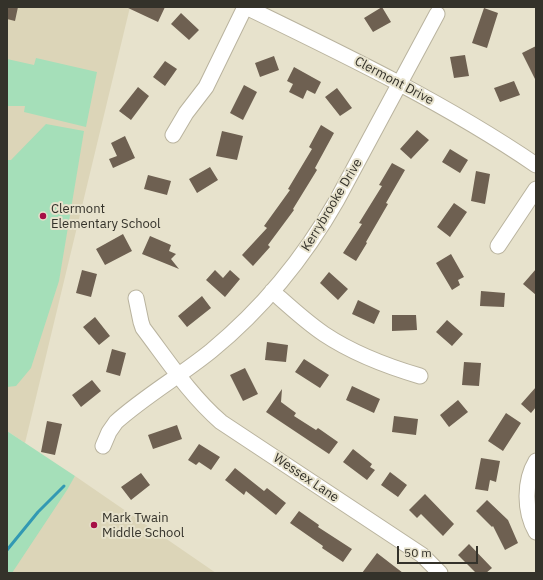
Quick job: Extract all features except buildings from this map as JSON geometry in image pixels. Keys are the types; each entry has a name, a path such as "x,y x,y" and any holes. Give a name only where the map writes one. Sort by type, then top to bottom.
{"street":[{"name":"Clermont Drive","path":"245,7 335,50 400,84 436,104 536,165"},
{"path":"173,135 186,113 209,83 245,7"},
{"name":"Kerrybrooke Drive","path":"103,446 109,432 116,422 232,333 253,313 298,261 324,223 437,14"},
{"path":"498,246 536,188"},
{"path":"272,291 308,322 343,346 391,368 420,376"},
{"name":"Wessex Lane","path":"136,298 143,328 197,400 221,422 422,555 440,573"},
{"path":"536,461 529,479 527,498 530,519 536,532"}],"shaded area":[{"name":"Clermont Elementary School","path":"7,7 130,7 25,443 7,431"},
{"name":"Mark Twain Middle School","path":"75,476 216,573 10,573"}],"green space":[{"path":"36,58 97,72 86,127 24,112 25,106 7,106 7,59 34,65"},
{"path":"46,124 84,131 59,281 31,368 16,386 7,387 7,160 11,160"},
{"path":"7,431 75,476 12,573 7,573"}],"waterway":[{"path":"7,550 38,512 64,486"}],"place":[{"name":"Clermont Elementary School","path":"43,216"},
{"name":"Mark Twain Middle School","path":"94,525"}]}
